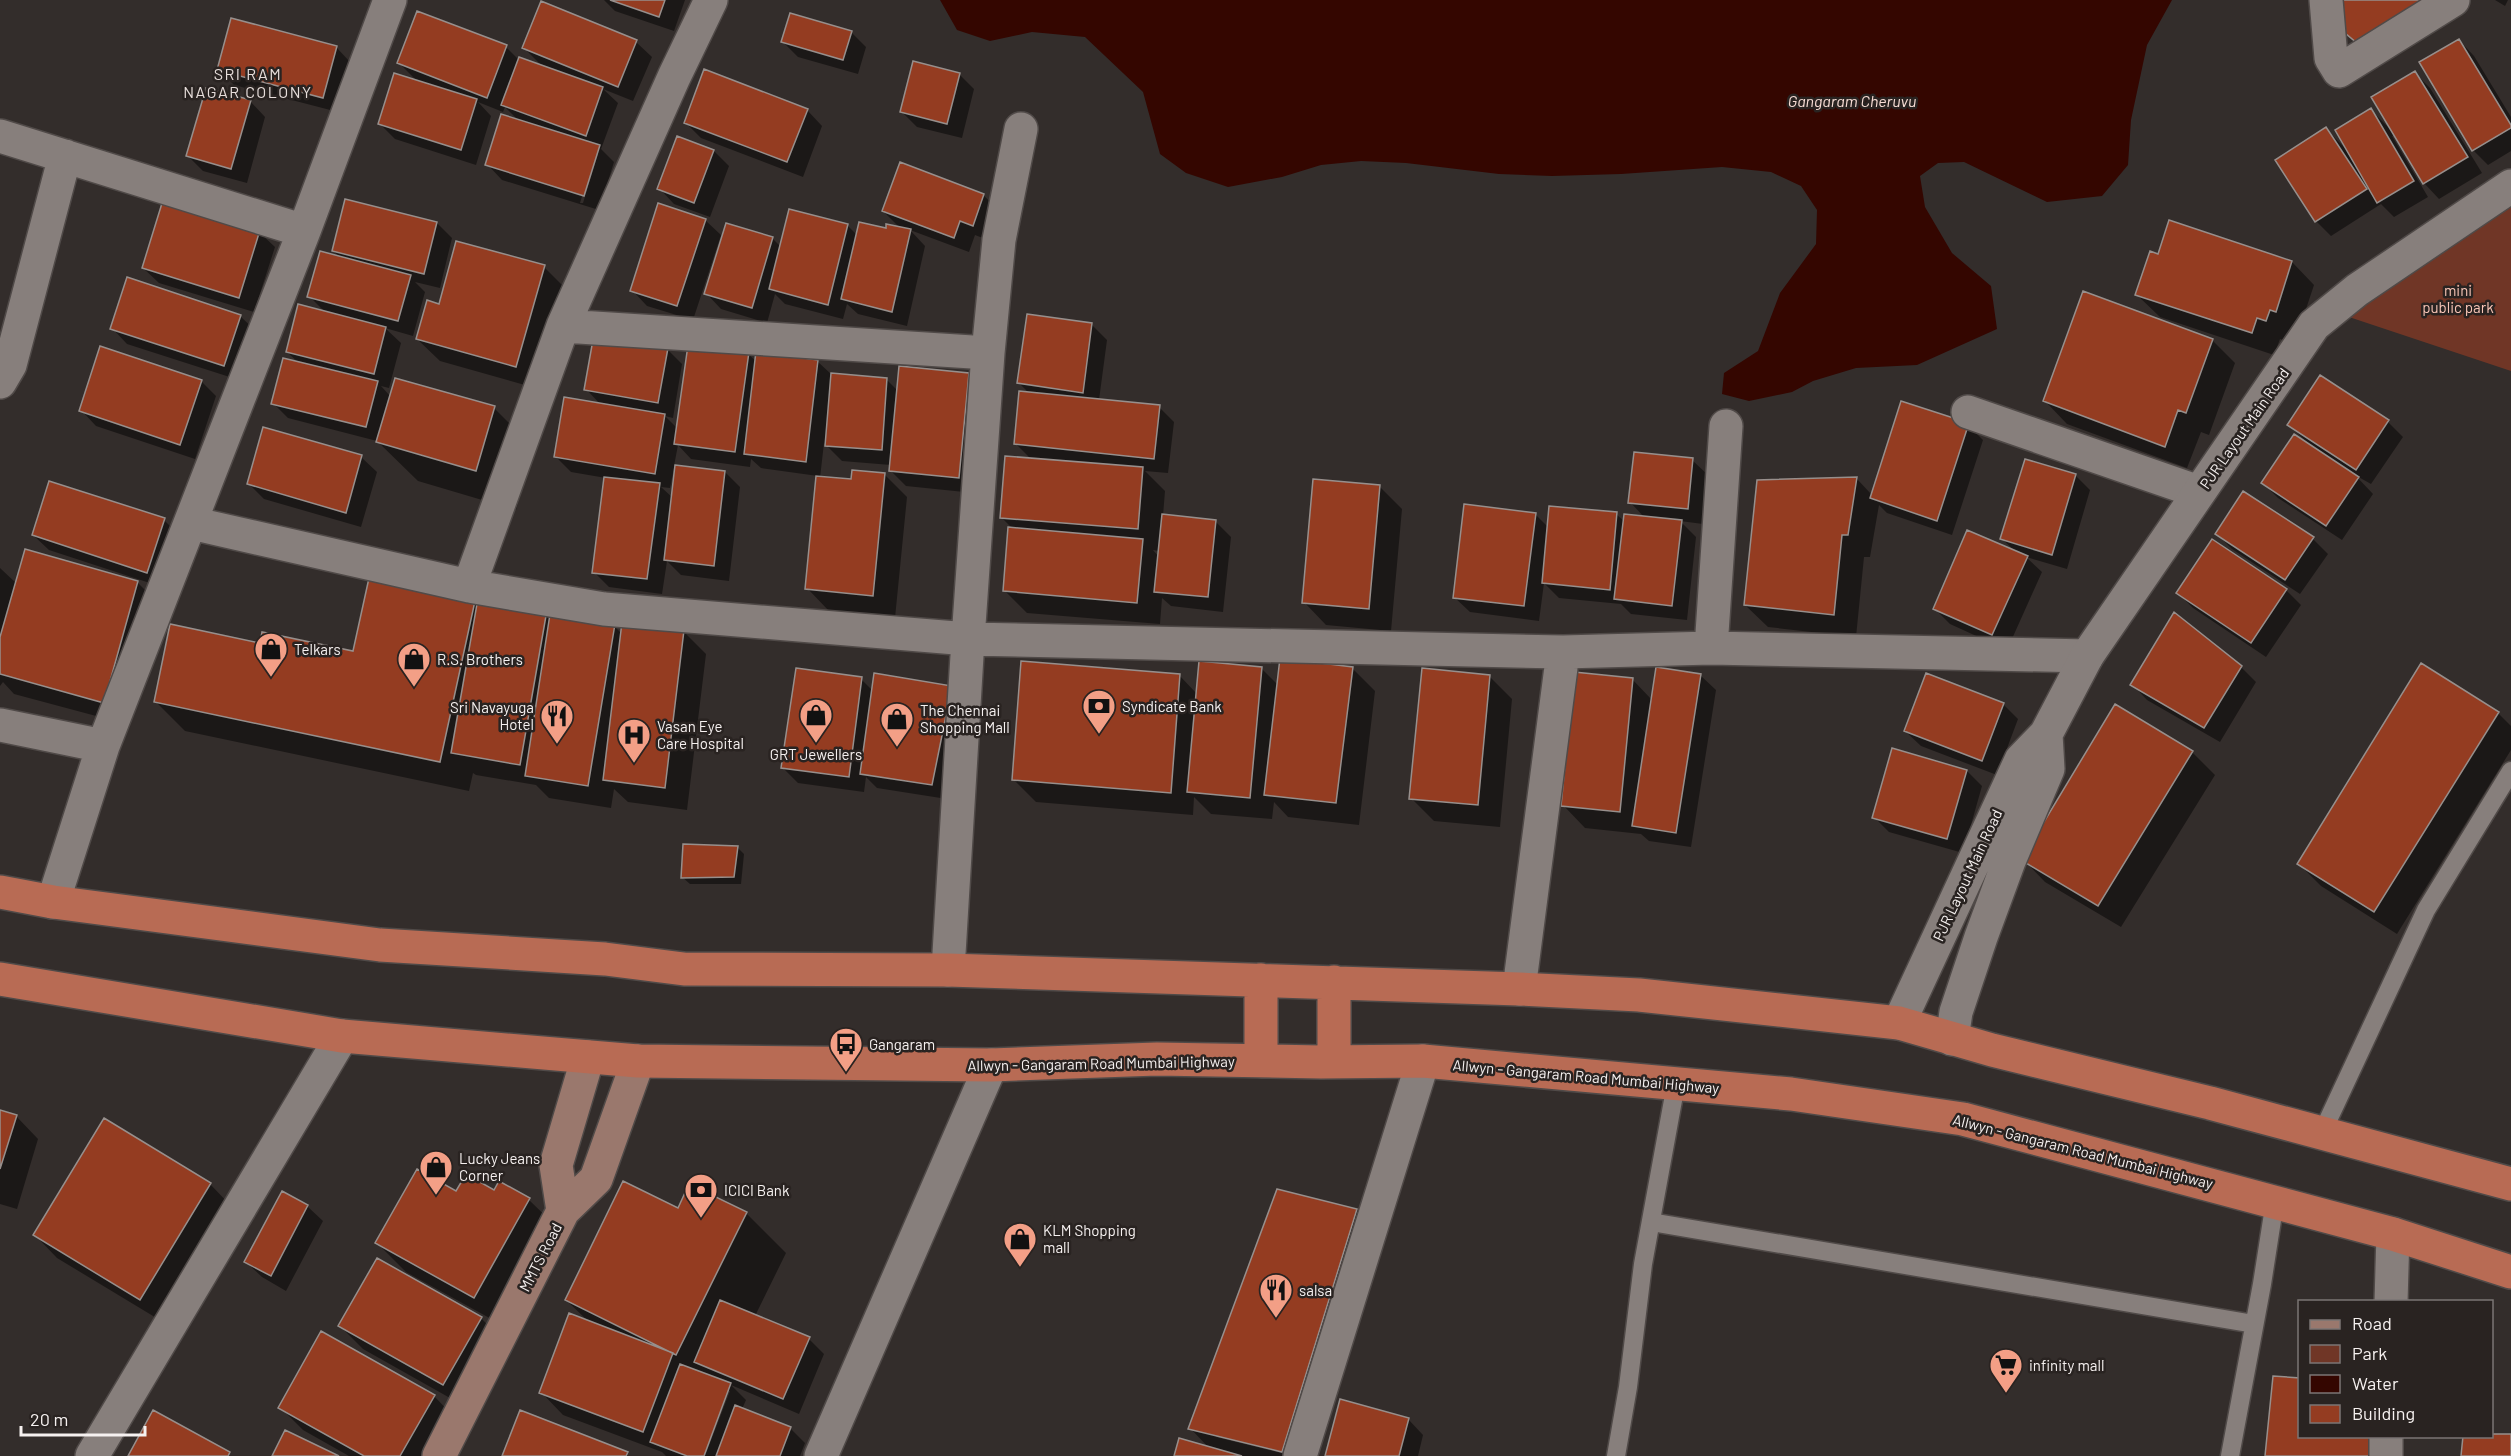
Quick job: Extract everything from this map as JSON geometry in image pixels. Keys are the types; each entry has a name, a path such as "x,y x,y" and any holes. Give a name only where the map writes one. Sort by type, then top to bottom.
{"highway":[{"path":"0,892 53,902 380,945 571,956 684,969 948,970 1519,989 1639,995 1899,1023 1953,1039 2322,1132 2511,1184"},
{"name":"Allwyn - Gangaram Road Mumbai Highway","path":"0,979 342,1036 638,1061 991,1065 1157,1059 1423,1061 1791,1094 1963,1119 2275,1201 2393,1234 2511,1272"},
{"path":"1261,980 1261,1061"},
{"path":"1334,982 1334,1062"}],"main road":[{"path":"563,1211 556,1165 588,1057"},
{"name":"MMTS Road","path":"439,1456 563,1211 596,1179 638,1061"}],"street":[{"path":"53,902 103,746 304,231 390,0"},
{"path":"469,586 563,326 674,77 711,0"},
{"path":"2326,0 2331,58 2339,72 2453,0"},
{"path":"948,970 988,352 999,240 1021,129"},
{"path":"0,136 304,231"},
{"path":"0,382 10,365 65,156"},
{"name":"PJR Layout Main Road","path":"1899,1023 2021,760 2046,734 2087,656 2314,325 2357,290 2511,186"},
{"path":"563,326 988,352"},
{"path":"1968,412 2199,492"},
{"path":"1712,648 1726,426"},
{"path":"191,523 469,586 604,609 968,639 1563,652 1712,648 2087,656"},
{"path":"1519,989 1563,652"},
{"path":"0,725 103,746"},
{"name":"PJR Layout Main Road","path":"1953,1039 1956,1012 1981,937 2009,861 2048,769 2046,734"},
{"path":"92,1456 342,1036"},
{"path":"1300,1456 1423,1061"},
{"path":"821,1456 991,1065"},
{"path":"2391,1300 2393,1234"},
{"path":"2386,1438 2386,1456"}],"lane":[{"path":"2322,1132 2426,910 2511,771"},
{"path":"1616,1456 1628,1387 1643,1264 1676,1084"},
{"path":"2230,1456 2275,1201"},
{"path":"1651,1222 2254,1324"}],"green space":[{"name":"mini public park","path":"2511,200 2511,371 2346,316"}],"water":[{"name":"Gangaram Cheruvu","path":"940,0 2172,0 2147,45 2131,120 2128,165 2102,196 2047,202 1964,162 1938,163 1920,176 1925,207 1952,253 1991,286 1997,329 1917,365 1856,368 1813,381 1792,392 1749,401 1722,394 1724,373 1758,351 1780,293 1816,244 1817,210 1801,186 1771,172 1722,167 1552,176 1499,174 1406,163 1361,161 1321,165 1282,177 1228,187 1186,173 1160,154 1143,92 1085,37 1032,32 990,41 957,30"}],"building":[{"path":"610,0 665,0 659,17"},
{"path":"2342,0 2421,0 2363,48 2345,33"},
{"path":"541,1 637,40 618,87 522,48"},
{"path":"417,11 507,45 487,98 397,63"},
{"path":"790,13 852,31 843,60 781,42"},
{"path":"231,18 337,46 323,98 217,70"},
{"path":"2459,39 2511,125 2511,128 2472,151 2419,62"},
{"path":"519,57 603,87 586,136 501,105"},
{"path":"913,61 960,73 947,124 900,112"},
{"path":"704,69 808,109 787,162 684,123"},
{"path":"2415,71 2468,157 2423,184 2371,97"},
{"path":"394,73 477,99 461,150 378,124"},
{"path":"206,88 251,100 231,169 186,156"},
{"path":"2371,108 2414,181 2377,203 2335,130"},
{"path":"501,114 600,145 584,196 485,165"},
{"path":"2326,127 2367,189 2315,222 2275,160"},
{"path":"677,136 714,150 694,203 657,189"},
{"path":"900,162 984,194 973,226 960,221 954,238 882,211"},
{"path":"345,199 437,222 424,274 332,251"},
{"path":"163,200 260,230 239,298 142,268"},
{"path":"658,203 706,219 677,306 630,291"},
{"path":"789,209 848,224 828,305 769,289"},
{"path":"2169,220 2292,261 2276,312 2270,310 2266,321 2257,318 2252,333 2135,295 2150,251 2158,254"},
{"path":"859,222 886,228 886,224 911,229 892,312 841,299"},
{"path":"726,223 773,237 752,308 704,294"},
{"path":"456,241 545,265 516,367 416,339 427,300 439,304"},
{"path":"320,251 411,275 398,321 307,297"},
{"path":"127,277 241,315 224,366 110,329"},
{"path":"2083,291 2213,339 2186,413 2178,410 2165,447 2043,401"},
{"path":"298,304 386,327 374,374 286,352"},
{"path":"1027,314 1092,323 1083,393 1017,383"},
{"path":"594,334 668,348 658,403 584,390"},
{"path":"688,345 749,352 735,452 674,444"},
{"path":"100,346 202,380 180,445 79,411"},
{"path":"756,351 818,360 806,462 744,454"},
{"path":"283,358 378,381 366,427 271,404"},
{"path":"899,366 969,373 959,478 889,471"},
{"path":"831,373 887,378 882,450 825,446"},
{"path":"2320,375 2389,420 2356,470 2287,425"},
{"path":"395,378 495,406 476,471 376,442"},
{"path":"1019,391 1160,405 1154,459 1014,444"},
{"path":"564,397 665,414 655,474 554,457"},
{"path":"1901,401 1969,423 1937,521 1870,498"},
{"path":"263,427 362,455 346,513 247,484"},
{"path":"2294,434 2359,477 2326,526 2261,483"},
{"path":"1634,452 1693,458 1688,509 1628,503"},
{"path":"1005,456 1143,467 1138,529 1000,518"},
{"path":"2025,459 2076,474 2052,555 2000,539"},
{"path":"675,465 725,471 714,566 664,560"},
{"path":"852,470 885,473 873,596 805,589 816,476 851,479"},
{"path":"604,477 660,483 647,579 592,573"},
{"path":"1857,477 1848,535 1842,535 1834,615 1744,605 1757,480"},
{"path":"1313,479 1380,485 1369,609 1302,603"},
{"path":"49,481 165,518 147,573 32,535"},
{"path":"2243,491 2314,537 2285,580 2215,534"},
{"path":"1464,504 1536,513 1524,606 1453,598"},
{"path":"1549,506 1617,512 1610,590 1542,583"},
{"path":"1162,514 1216,520 1208,597 1154,592"},
{"path":"1624,514 1682,520 1672,606 1614,599"},
{"path":"1008,527 1143,539 1137,603 1003,591"},
{"path":"1967,530 2028,556 1992,635 1933,609"},
{"path":"2212,539 2287,589 2251,643 2176,593"},
{"path":"25,549 138,581 104,703 0,674 0,637"},
{"path":"369,578 475,601 440,762 154,702 170,624 260,643 262,632 353,651"},
{"path":"478,598 547,610 520,765 451,753"},
{"path":"2174,612 2242,666 2204,728 2130,685"},
{"path":"550,614 615,624 588,786 525,776"},
{"path":"622,622 684,630 665,788 603,780"},
{"path":"1280,658 1353,667 1336,803 1264,795"},
{"path":"1021,661 1180,674 1171,793 1012,780"},
{"path":"1199,661 1262,667 1250,798 1187,792"},
{"path":"2421,663 2499,712 2374,912 2297,864"},
{"path":"1656,667 1701,674 1676,833 1632,826"},
{"path":"796,668 862,677 849,777 781,768"},
{"path":"1422,668 1490,675 1478,805 1409,799"},
{"path":"1574,672 1633,678 1620,812 1561,806"},
{"path":"874,673 952,686 932,785 860,774"},
{"path":"1926,673 2004,703 1982,761 1904,731"},
{"path":"2115,704 2193,751 2098,906 2021,860"},
{"path":"1892,748 1967,770 1947,839 1872,818"},
{"path":"683,844 738,846 734,877 681,878"},
{"path":"0,1110 17,1115 0,1169"},
{"path":"104,1118 211,1183 140,1300 33,1235"},
{"path":"417,1169 456,1191 466,1174 494,1190 499,1181 530,1198 474,1298 375,1243"},
{"path":"623,1181 678,1208 689,1184 747,1212 676,1355 565,1300"},
{"name":"salsa","path":"1277,1189 1357,1209 1282,1452 1188,1429"},
{"path":"282,1191 308,1205 271,1276 244,1262"},
{"path":"377,1258 482,1317 443,1385 338,1326"},
{"path":"720,1300 810,1337 783,1399 694,1362"},
{"path":"569,1313 673,1353 643,1432 539,1393"},
{"path":"321,1331 435,1395 400,1456 364,1456 278,1408"},
{"path":"680,1364 731,1383 704,1456 687,1456 650,1442"},
{"path":"2273,1376 2298,1378 2298,1438 2375,1438 2374,1456 2265,1456"},
{"path":"1340,1399 1409,1418 1399,1456 1325,1456"},
{"path":"735,1405 791,1427 780,1456 716,1456"},
{"path":"153,1410 230,1452 228,1456 128,1456"},
{"path":"520,1410 628,1452 626,1456 502,1456"},
{"path":"285,1430 339,1456 272,1456"},
{"path":"2493,1434 2511,1434 2511,1456 2461,1456 2463,1438 2493,1438"},
{"path":"1179,1438 1242,1456 1174,1456"}],"place":[{"name":"Telkars","path":"271,678"},
{"name":"R.S. Brothers","path":"414,688"},
{"name":"Syndicate Bank","path":"1099,735"},
{"name":"GRT Jewellers","path":"816,744"},
{"name":"Sri Navayuga Hotel","path":"557,745"},
{"name":"The Chennai Shopping Mall","path":"897,748"},
{"name":"Vasan Eye Care Hospital","path":"634,764"},
{"name":"Gangaram","path":"846,1073"},
{"name":"Lucky Jeans Corner","path":"436,1196"},
{"name":"ICICI Bank","path":"701,1219"},
{"name":"KLM Shopping mall","path":"1020,1268"},
{"name":"salsa","path":"1276,1319"},
{"name":"infinity mall","path":"2006,1394"}],"district":[{"name":"SRI RAM NAGAR COLONY","path":"248,82"}]}
